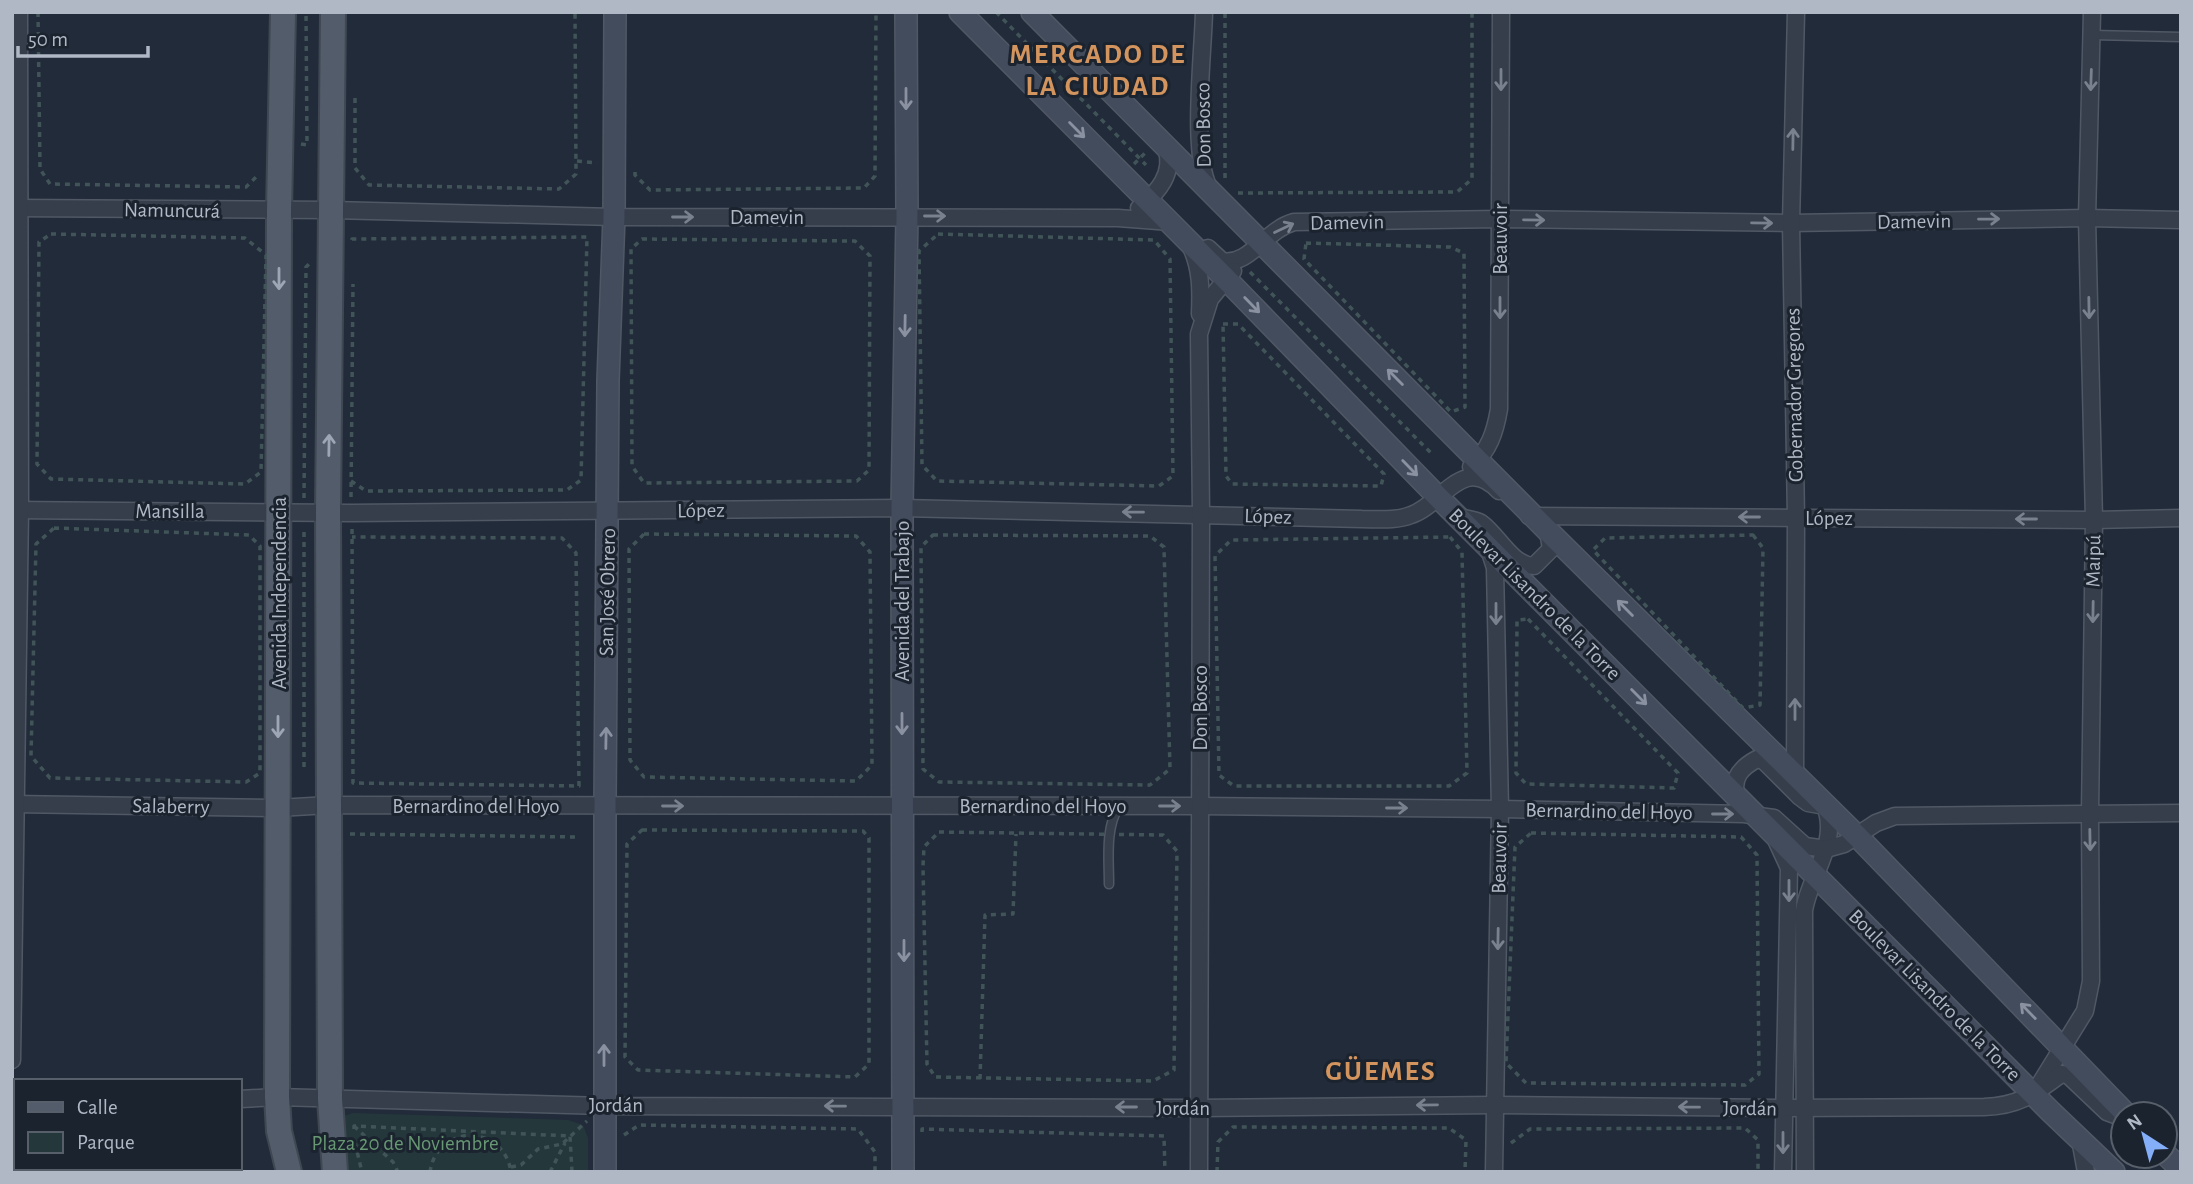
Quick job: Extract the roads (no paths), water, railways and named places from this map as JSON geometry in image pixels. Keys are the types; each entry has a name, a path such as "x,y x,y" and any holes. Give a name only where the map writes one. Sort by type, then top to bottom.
{"main road":[{"name":"Avenida Independencia","path":"283,12 279,211 277,1097 279,1131 287,1170"},
{"path":"332,1165 329,805 340,513 332,210 333,12"}],"street":[{"path":"12,1060 19,12"},
{"name":"San José Obrero","path":"605,1172 608,381 614,217 615,12"},
{"name":"Boulevar Lisandro de la Torre","path":"960,12 1451,502 1488,546 2114,1172"},
{"path":"1032,12 1170,159 1165,178 1147,201 1141,207 1118,218"},
{"name":"Don Bosco","path":"1205,12 1200,150 1203,173 1222,187"},
{"name":"Beauvoir","path":"1451,502 1491,443 1499,409 1501,12"},
{"name":"Gobernador Gregores","path":"1795,778 1796,518 1791,223 1796,12"},
{"name":"Maipú","path":"2034,1094 2085,1011 2090,993 2094,520 2087,218 2092,12"},
{"name":"Avenida del Trabajo","path":"903,1172 902,509 907,18"},
{"path":"1156,147 1222,187 1239,221 1251,257 1478,460 1795,778 1857,836 2063,1047 2110,1100"},
{"name":"Namuncurá","path":"16,208 332,210"},
{"name":"Damevin","path":"332,210 614,217 1118,218 1169,222 1191,229 1222,261 1228,262 1251,257 1278,229 1294,222 1500,219 1791,223 2087,218 2181,220"},
{"path":"1189,242 1199,267 1201,281 1199,334"},
{"name":"Don Bosco","path":"1199,1172 1199,334 1210,299 1226,278 1251,257"},
{"path":"1474,478 1483,480 1494,486 1517,511 1540,524 1550,549 1534,566 1528,566 1513,556 1483,524 1451,502 1474,478"},
{"name":"López","path":"340,513 902,509 1395,519 1451,502"},
{"name":"Mansilla","path":"16,510 340,513"},
{"name":"López","path":"1540,524 1796,518 2181,518"},
{"name":"Beauvoir","path":"1488,546 1495,568 1500,809 1494,1172"},
{"path":"1735,794 1733,784 1738,773 1757,759 1764,761 1808,803 1825,806"},
{"name":"Salaberry","path":"15,804 278,807 329,805"},
{"name":"Bernardino del Hoyo","path":"329,805 1500,809 1763,821"},
{"path":"1805,1172 1804,911 1806,897 1826,849 1829,815 1825,806"},
{"path":"1783,1172 1789,868 1763,821 1774,818 1805,846 1826,849 1844,845 1875,823 1895,816 2181,813"},
{"name":"Jordán","path":"242,1099 277,1097 604,1106 2003,1107 2034,1094 2061,1074 2068,1075 2109,1112"},
{"path":"2080,1139 2086,1172"}],"lane":[{"path":"2092,35 2181,37"},
{"path":"1109,884 1110,834 1113,815 1119,806"}],"district":[{"name":"MERCADO DE LA CIUDAD","path":"1098,69"},
{"name":"GÜEMES","path":"1381,1070"}],"park label":[{"name":"Plaza 20 de Noviembre","path":"405,1143"}]}
